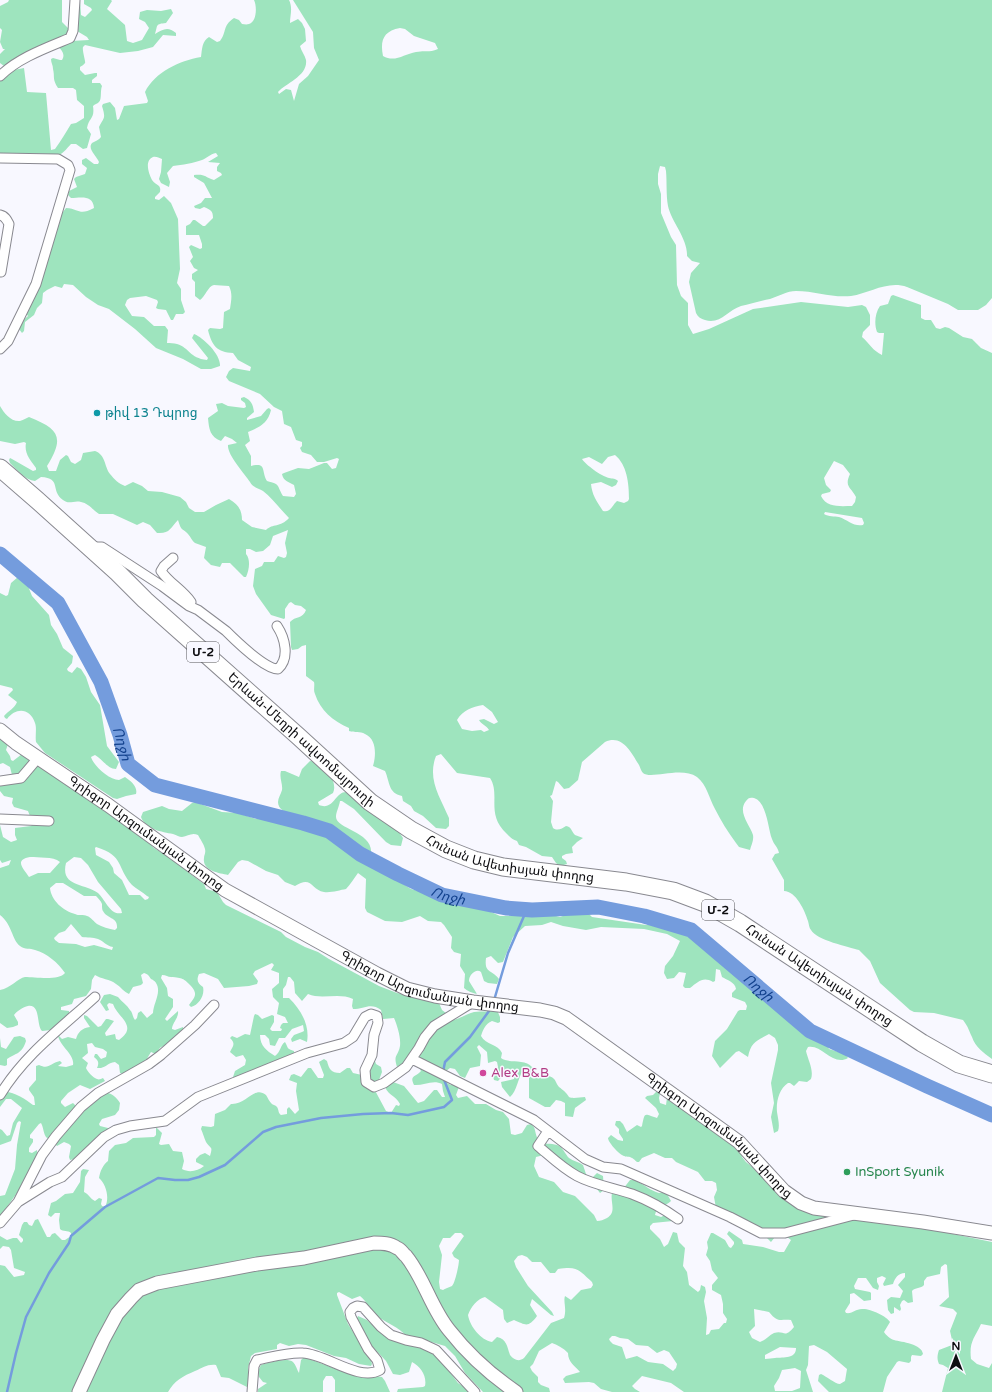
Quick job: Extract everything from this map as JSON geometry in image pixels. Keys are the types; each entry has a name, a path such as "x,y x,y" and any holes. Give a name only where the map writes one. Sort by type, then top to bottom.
{"highway":[{"name":"Երևան-Մեղրի ավտոմայրուղի","path":"0,468 90,547 151,605 370,802 411,830"},
{"name":"Հունան Ավետիսյան փողոց","path":"411,830 446,849 474,860 503,867 626,882 673,891 705,903 740,922 922,1043 959,1064 992,1074"}],"street":[{"path":"0,76 26,58 70,38 75,0"},
{"path":"0,158 58,159 68,165 70,170 36,284 8,341 0,348"},
{"path":"0,215 3,215 7,219 9,224 1,272"},
{"path":"90,547 102,546 189,606 198,610 226,631 262,663 274,669 278,669 281,666 284,661 285,652 282,633 277,626"},
{"path":"173,558 161,571 164,576 187,595 191,602 189,606"},
{"name":"Գրիգոր Արզումանյան փողոց","path":"0,730 38,758 108,805 225,890 377,974 408,989 435,996 540,1010 554,1013 566,1018 739,1142 784,1191 801,1203 814,1208 992,1233"},
{"path":"0,781 21,778 38,758"},
{"path":"0,819 49,821"},
{"path":"0,1095 17,1070 30,1056 95,997"},
{"path":"18,1202 62,1176 104,1137 116,1130 130,1126 165,1121 198,1097 307,1053 344,1043 353,1037 365,1017 371,1014 377,1016 378,1023 374,1035 372,1055 365,1070 366,1082 374,1087 384,1083 406,1067 425,1037 434,1026 473,1002"},
{"path":"0,1223 18,1202 42,1155 80,1107 98,1093 149,1064 161,1055 214,1005"},
{"path":"412,1059 534,1120 585,1159 603,1167 621,1169 730,1217 761,1233 785,1233 859,1214"},
{"path":"548,1131 538,1146 561,1166 576,1176 591,1182 634,1195 678,1219"},
{"path":"79,1392 103,1340 118,1314 131,1298 140,1290 157,1283 257,1264 304,1258 384,1242 398,1248 412,1264 448,1329 498,1380 516,1392"},
{"path":"252,1392 254,1366 257,1360 284,1355 304,1353 356,1372 370,1373 380,1370 377,1360 368,1349 351,1317 350,1312 357,1306 362,1307 381,1327 392,1335 421,1343 436,1350 475,1392"}],"green space":[{"path":"9,0 62,0 62,22 69,29 71,41 89,40 77,31 77,0 80,0 81,15 85,17 92,10 84,4 84,0 111,0 112,1 107,9 125,25 127,41 133,43 142,40 149,28 145,22 139,19 140,12 147,10 161,11 171,9 173,13 166,23 158,26 155,34 168,29 176,33 176,36 163,35 153,47 138,51 120,53 85,45 83,47 85,62 80,67 80,70 85,75 97,73 97,76 92,80 92,83 100,83 102,86 100,101 93,106 93,116 87,128 91,134 87,148 83,149 76,144 71,144 63,153 58,155 0,153 0,79 14,70 24,68 27,92 46,93 51,150 55,149 71,124 84,118 84,106 77,100 76,90 73,88 58,88 55,82 51,59 62,60 63,58 61,49 57,46 55,45 8,66 4,66 0,63 0,54 5,49 3,49 0,42 2,30 0,28 0,6"},
{"path":"254,0 289,0 291,9 290,23 298,19 305,29 306,41 300,46 306,60 306,66 296,79 278,92 279,94 286,89 291,90 294,101 299,84 308,76 319,60 314,48 313,32 293,0 992,0 992,298 986,305 978,310 958,310 948,304 907,287 893,285 851,296 837,296 793,291 770,299 741,306 720,319 710,321 702,319 696,313 689,282 691,273 700,263 692,261 687,256 685,243 672,218 667,202 665,167 660,166 658,184 661,194 661,213 676,245 677,285 681,296 688,303 688,325 693,334 709,329 753,309 801,302 848,307 862,305 866,307 870,315 870,325 863,332 862,337 882,355 884,333 877,332 876,315 880,306 888,304 891,296 893,295 921,305 921,318 931,320 936,328 949,328 963,337 972,339 981,348 992,353 992,1059 975,1044 963,1020 934,1013 914,1012 910,1010 880,983 870,961 859,950 833,943 814,934 799,902 792,894 784,891 784,880 772,859 775,854 779,853 772,839 764,810 758,800 749,798 744,805 743,810 743,814 753,835 750,850 739,847 727,831 708,792 697,777 683,773 647,775 642,772 633,755 621,742 611,740 605,742 582,762 578,780 569,788 564,789 556,781 552,795 550,796 553,801 551,822 553,828 561,829 566,826 570,828 575,835 583,838 572,847 573,853 562,856 567,864 560,866 552,857 542,856 526,847 519,845 517,841 510,837 500,827 495,812 493,784 490,778 457,773 441,754 436,756 433,772 436,788 449,818 449,826 446,829 436,828 403,801 402,796 397,795 392,790 385,771 373,766 375,748 369,736 349,731 349,728 328,714 317,700 314,692 314,682 306,676 306,645 292,650 291,647 290,622 303,615 306,610 291,602 285,609 284,619 271,615 256,594 253,586 255,569 262,566 264,562 274,562 278,556 284,558 286,557 287,553 285,543 288,530 273,536 270,545 263,551 256,552 246,549 249,565 246,577 244,577 230,563 222,563 220,567 211,565 204,558 206,547 195,543 181,528 178,520 165,533 157,533 150,525 143,522 137,525 113,514 99,514 84,503 67,502 63,500 57,493 54,482 47,478 41,477 35,481 28,479 10,463 10,458 33,471 36,470 27,453 26,443 15,444 0,441 0,406 11,419 20,421 29,417 39,421 53,430 57,441 53,456 47,466 49,471 56,471 60,460 66,455 71,462 75,464 81,460 83,453 95,451 103,458 110,474 125,486 133,482 142,486 148,491 162,492 180,497 186,502 189,508 195,512 204,512 229,499 239,508 242,520 252,527 266,530 283,523 289,518 263,491 252,485 236,464 230,454 228,445 237,443 225,436 221,441 217,439 212,435 209,426 208,418 218,411 216,404 222,403 228,406 244,408 246,407 245,403 241,400 241,398 244,397 251,403 254,412 247,418 247,420 261,416 269,408 271,410 268,418 263,424 248,432 250,441 245,445 251,456 251,466 262,466 267,481 278,486 283,496 294,497 296,494 294,485 285,480 282,474 298,468 309,469 324,463 327,463 332,469 336,468 339,459 337,458 324,462 317,462 311,455 302,452 300,448 302,446 302,442 296,440 291,427 284,424 282,411 274,407 260,394 229,381 226,377 229,371 233,368 250,371 251,367 238,360 233,353 219,350 211,340 208,330 210,328 223,328 224,312 230,309 231,292 229,286 214,285 210,287 200,300 195,296 195,282 192,279 192,274 198,270 194,268 190,261 193,257 189,247 191,245 200,249 202,248 202,244 199,235 186,235 186,226 195,220 205,226 213,218 213,214 210,210 204,207 200,209 195,208 194,206 201,203 205,198 212,198 204,183 194,177 194,175 203,175 214,180 222,175 217,171 217,167 220,163 208,162 218,156 216,153 199,161 173,166 167,173 170,182 169,187 161,183 159,179 162,159 153,157 150,159 148,164 152,180 159,186 160,189 160,192 155,199 159,200 164,196 171,203 178,219 180,269 177,283 181,289 181,300 185,312 183,314 176,314 173,320 171,320 166,310 156,308 158,302 157,300 146,296 130,298 127,300 125,305 132,316 144,317 154,326 165,326 168,330 167,343 175,343 185,348 193,355 207,360 208,358 192,338 194,334 198,336 215,352 220,362 220,366 211,369 201,369 183,359 156,348 135,329 109,309 98,305 86,297 73,285 64,284 62,288 55,286 43,293 42,303 37,308 34,315 25,322 24,331 22,333 19,329 20,323 28,316 24,311 59,217 66,208 85,212 94,208 89,199 82,197 71,198 68,195 69,191 77,187 74,179 85,174 87,168 82,164 82,160 86,158 94,164 98,164 99,162 91,150 91,145 101,137 99,127 104,118 103,104 110,102 115,108 117,120 119,119 124,106 147,103 148,101 145,92 149,85 161,73 184,61 201,57 205,41 209,37 217,42 220,41 226,26 234,18 239,20 242,24 252,23 256,14","holes":["394,29 405,29 414,36 435,43 438,49 416,52 392,59 387,58 383,56 383,41 386,34","615,455 625,469 628,481 629,499 624,503 617,501 610,510 603,511 592,492 591,484 601,482 612,487 616,485 618,481 598,473 582,459 589,457 602,464 608,457","834,461 843,465 850,474 848,484 856,497 852,506 834,506 827,503 821,496 822,494 830,492 831,490 826,485 824,478","825,512 862,518 864,523 863,525 857,525 839,517 824,514","483,705 492,712 498,722 494,724 484,719 479,720 489,730 484,732 481,730 472,731 462,729 457,720 465,711"]},
{"path":"18,577 23,578 26,581 32,596 49,615 51,625 63,648 73,656 72,663 67,669 68,671 72,673 77,667 81,669 86,677 91,692 100,705 107,746 119,762 116,769 113,769 95,755 91,757 92,760 102,772 111,778 119,780 125,777 132,782 136,789 136,794 117,799 113,798 45,753 36,742 36,727 30,714 18,711 14,712 7,719 5,718 4,716 15,706 17,702 8,695 13,690 12,688 0,685 0,593 6,596 8,595 11,583"},
{"path":"0,739 8,744 6,750 11,760 13,761 22,754 28,760 35,762 94,804 151,840 151,845 154,848 185,867 189,873 204,884 206,889 217,892 226,905 281,932 286,937 318,952 379,986 397,993 439,1003 442,1010 450,1016 452,1020 474,1012 497,1010 500,1017 500,1022 490,1022 485,1027 481,1036 483,1039 500,1050 502,1053 501,1058 508,1061 529,1064 534,1069 536,1076 540,1077 547,1075 552,1078 569,1097 585,1097 586,1100 575,1108 573,1117 565,1116 565,1103 561,1101 556,1100 550,1107 545,1107 529,1098 529,1073 528,1071 523,1070 510,1097 502,1087 501,1082 514,1079 514,1072 506,1072 498,1081 494,1080 493,1076 498,1067 497,1062 495,1061 488,1063 487,1052 479,1045 477,1047 481,1055 480,1066 470,1068 465,1078 460,1076 455,1069 450,1068 446,1071 445,1078 447,1083 451,1085 460,1084 456,1095 458,1098 467,1096 475,1104 486,1104 503,1112 509,1119 511,1134 515,1135 522,1133 527,1125 531,1124 534,1127 537,1138 541,1142 559,1146 569,1158 583,1165 588,1177 593,1177 597,1173 603,1176 604,1190 600,1193 594,1185 544,1155 536,1157 534,1166 539,1177 554,1182 563,1192 575,1196 594,1215 597,1221 603,1220 610,1216 612,1213 613,1191 620,1193 630,1180 637,1180 653,1191 659,1193 664,1192 667,1194 671,1201 659,1208 655,1215 661,1217 667,1214 673,1221 653,1223 650,1226 650,1229 660,1239 664,1247 668,1244 673,1232 677,1233 679,1242 685,1248 683,1266 687,1272 689,1285 698,1292 701,1285 705,1287 706,1292 704,1301 707,1318 706,1335 709,1334 711,1330 719,1329 724,1323 726,1323 727,1319 723,1313 721,1295 712,1290 712,1285 718,1278 712,1270 710,1261 706,1255 708,1248 707,1242 711,1233 725,1240 731,1248 734,1242 727,1234 729,1231 742,1240 743,1244 763,1247 779,1252 784,1252 791,1240 787,1237 775,1237 771,1242 766,1237 716,1208 714,1197 717,1190 716,1183 712,1181 705,1181 698,1172 676,1162 672,1158 665,1158 654,1153 637,1162 631,1157 624,1156 618,1152 608,1138 611,1135 618,1140 623,1141 619,1133 619,1129 615,1125 616,1121 620,1121 623,1124 627,1132 637,1125 641,1127 646,1115 657,1118 659,1114 656,1108 645,1098 653,1095 657,1091 660,1093 660,1103 666,1105 667,1098 691,1113 692,1118 705,1123 709,1129 740,1150 742,1157 746,1162 798,1204 857,1220 870,1221 880,1219 992,1242 992,1326 981,1324 971,1348 971,1359 977,1364 989,1368 992,1363 992,1392 942,1392 948,1368 939,1364 938,1354 939,1350 952,1345 950,1331 957,1313 953,1309 939,1306 949,1297 947,1265 945,1264 941,1267 940,1274 927,1277 923,1286 912,1291 913,1302 908,1303 904,1300 902,1301 900,1311 894,1307 894,1313 891,1314 888,1310 887,1300 891,1297 900,1298 903,1291 898,1285 905,1277 905,1273 897,1276 893,1284 884,1286 883,1284 886,1278 882,1276 877,1278 879,1286 878,1290 873,1288 866,1278 858,1278 854,1286 855,1289 870,1292 871,1300 864,1301 854,1293 850,1294 850,1303 845,1311 846,1313 865,1309 882,1315 890,1322 884,1332 887,1336 915,1346 922,1351 923,1354 921,1356 912,1355 909,1363 897,1362 887,1377 883,1392 829,1392 818,1381 819,1375 821,1374 840,1384 845,1381 847,1369 827,1352 814,1345 809,1346 808,1365 806,1370 813,1392 684,1392 671,1383 642,1376 632,1386 640,1392 612,1392 601,1389 594,1383 589,1382 565,1383 563,1379 566,1376 580,1372 570,1361 568,1353 552,1343 539,1351 530,1367 538,1377 538,1382 549,1388 550,1392 522,1392 495,1384 498,1387 512,1392 483,1392 465,1373 455,1356 445,1346 428,1341 424,1348 443,1360 458,1383 472,1392 397,1392 398,1389 425,1386 423,1372 412,1362 409,1372 400,1375 393,1374 386,1361 369,1343 357,1318 358,1316 367,1320 386,1337 393,1341 401,1342 406,1336 400,1330 377,1316 360,1296 352,1299 339,1292 337,1295 348,1324 371,1360 371,1366 359,1364 346,1358 334,1356 306,1345 298,1344 289,1346 280,1343 277,1345 277,1349 255,1353 251,1356 248,1368 249,1388 229,1378 221,1377 216,1365 210,1365 183,1377 173,1385 168,1392 0,1392 0,1265 5,1266 14,1277 24,1275 25,1272 14,1268 11,1250 9,1247 3,1246 0,1249 0,1236 7,1240 17,1238 21,1243 23,1239 19,1235 24,1222 27,1222 32,1226 35,1220 38,1219 47,1237 50,1237 55,1233 62,1240 65,1240 71,1236 70,1232 60,1229 60,1213 55,1213 51,1217 48,1215 51,1203 65,1194 73,1193 80,1182 81,1171 83,1169 89,1170 85,1177 84,1192 95,1201 99,1198 102,1199 101,1204 105,1207 107,1195 104,1184 99,1178 102,1168 108,1161 109,1151 115,1145 126,1143 133,1138 154,1137 156,1135 156,1127 162,1133 159,1144 169,1144 173,1151 182,1152 184,1161 182,1169 190,1171 199,1169 204,1166 196,1162 196,1159 205,1153 210,1156 211,1149 206,1142 201,1129 202,1126 214,1126 215,1114 225,1110 231,1104 242,1102 258,1092 266,1095 271,1103 277,1107 281,1115 287,1114 287,1109 289,1107 295,1114 299,1110 296,1091 297,1083 289,1080 291,1075 294,1074 301,1077 308,1068 311,1068 318,1078 323,1078 324,1075 319,1062 324,1059 334,1072 340,1073 347,1068 350,1068 353,1073 362,1075 376,1051 377,1056 375,1061 376,1064 381,1067 382,1072 379,1080 371,1083 386,1111 391,1113 396,1105 399,1106 400,1104 385,1087 393,1082 404,1086 418,1103 424,1101 434,1090 437,1090 442,1097 445,1097 442,1084 432,1082 414,1085 412,1079 421,1071 418,1066 406,1061 397,1067 396,1058 400,1042 394,1018 383,1019 381,1010 374,1006 353,1009 353,999 348,997 313,996 308,994 302,1001 295,993 294,982 290,977 288,977 286,985 283,989 283,998 289,998 304,1018 308,1036 307,1042 300,1039 292,1042 291,1039 294,1035 304,1031 303,1025 292,1029 285,1038 279,1038 275,1046 270,1045 269,1039 265,1035 260,1035 263,1045 275,1056 285,1042 288,1048 294,1051 294,1054 235,1078 233,1077 235,1071 245,1065 246,1060 243,1055 236,1057 230,1052 233,1047 233,1043 230,1038 232,1036 237,1038 245,1034 250,1035 255,1014 262,1019 272,1015 274,1016 274,1022 270,1029 272,1031 281,1031 281,1025 283,1023 288,1023 285,1017 277,1014 279,1003 273,997 272,989 279,983 279,973 271,970 274,965 272,963 255,971 253,974 258,981 257,984 249,986 224,988 218,979 204,973 199,974 198,980 203,987 203,993 199,1002 191,1007 189,1005 194,998 195,993 191,986 182,979 162,975 161,978 167,988 168,996 173,999 173,1007 165,1019 167,1021 178,1011 172,1029 175,1030 183,1027 183,1030 168,1045 159,1049 158,1055 151,1052 145,1062 123,1074 120,1073 119,1065 115,1062 102,1068 97,1068 98,1062 94,1057 95,1054 97,1054 101,1059 106,1057 107,1052 103,1049 95,1047 92,1043 87,1044 88,1053 82,1058 88,1063 86,1068 95,1078 103,1078 105,1081 90,1089 80,1085 68,1093 61,1103 65,1107 73,1103 75,1108 82,1107 91,1104 102,1094 107,1093 112,1095 120,1103 119,1110 115,1115 102,1119 99,1124 100,1126 110,1130 78,1158 70,1160 69,1157 71,1146 64,1142 57,1146 53,1137 47,1138 41,1123 39,1124 30,1135 33,1142 29,1148 29,1152 32,1153 37,1150 37,1156 26,1180 0,1217 0,1196 5,1195 15,1169 21,1122 19,1121 17,1123 11,1141 0,1145 0,1129 7,1136 10,1135 13,1123 22,1108 11,1099 6,1099 0,1107 0,1100 4,1092 15,1094 35,1105 34,1097 29,1088 36,1080 36,1066 39,1065 45,1067 60,1061 62,1063 58,1066 66,1067 73,1065 72,1057 61,1043 58,1035 62,1039 68,1037 76,1039 81,1031 90,1027 84,1018 84,1015 98,1027 101,1026 106,1019 114,1021 105,1033 106,1036 115,1034 116,1039 119,1040 125,1035 127,1026 113,1004 109,1003 107,1005 109,1010 106,1011 100,1002 104,995 110,994 118,997 131,1011 135,1020 138,1013 141,1011 147,1018 153,1013 158,994 158,987 153,980 144,973 141,975 143,983 133,987 129,994 114,982 95,975 92,980 91,989 86,996 74,999 72,1004 61,1007 61,1010 69,1011 69,1014 51,1030 42,1031 39,1024 37,1011 32,1006 24,1007 14,1015 18,1025 7,1028 0,1023 0,990 25,977 52,978 58,977 65,973 56,962 44,953 20,946 15,940 7,923 0,915 0,868 9,865 11,860 2,863 0,860 0,825 3,837 11,842 17,840 15,828 31,826 33,824 28,811 14,807 12,803 13,798 4,796 0,791 0,782 9,779 12,775 10,767 3,763 0,764","holes":["96,847 112,854 116,858 127,879 132,885 149,897 148,899 145,900 140,895 129,895 122,880 114,873 109,862 96,855","30,857 53,859 60,862 50,873 38,873 29,877 22,868 22,860","74,857 81,858 88,865 98,882 121,909 122,913 111,910 98,893 70,880 65,871 66,863","56,883 63,883 84,896 96,896 102,903 102,910 116,922 117,928 115,930 106,928 97,924 91,918 84,915 76,915 71,913 62,908 53,897 50,888","71,924 82,937 96,938 113,947 112,950 94,945 85,947 76,944 59,943 54,938 59,933 65,931","455,1233 461,1233 464,1236 452,1253 454,1257 459,1260 458,1270 454,1281 452,1286 443,1290 440,1289 439,1282 442,1255 439,1246 443,1238 450,1238","522,1255 527,1257 532,1262 541,1262 550,1273 555,1273 558,1269 573,1268 583,1274 592,1282 593,1285 591,1288 581,1290 571,1300 565,1296 564,1318 551,1323 524,1358 518,1360 510,1355 506,1344 500,1338 497,1337 492,1342 480,1336 471,1324 468,1315 475,1304 485,1297 503,1310 504,1319 507,1323 514,1320 524,1324 529,1324 537,1316 530,1305 532,1299 554,1316 528,1286 514,1261 518,1256","754,1309 769,1312 779,1320 791,1320 794,1327 788,1333 774,1333 760,1342 752,1338 749,1332 755,1326","612,1336 615,1336 628,1339 636,1345 648,1346 657,1353 664,1350 669,1352 677,1364 676,1368 673,1371 663,1364 648,1362 637,1356 626,1359 622,1347 613,1344 609,1339","780,1347 796,1348 792,1356 765,1359 765,1355","795,1368 801,1371 800,1388 792,1391 775,1391 774,1386 782,1370"]},
{"path":"310,761 315,762 321,769 329,774 334,783 333,793 318,802 319,805 328,805 340,794 347,792 399,832 403,838 401,846 391,845 386,842 354,809 340,801 336,815 338,821 367,841 371,854 367,853 349,838 337,839 337,843 411,889 426,893 437,899 466,901 500,916 511,916 523,913 533,916 548,914 560,917 585,910 592,917 646,925 663,925 682,930 730,964 737,978 743,980 759,992 781,1003 787,1009 788,1019 819,1030 826,1038 829,1049 845,1054 848,1058 837,1060 818,1049 808,1047 806,1051 811,1069 811,1079 807,1082 799,1081 794,1086 788,1083 782,1089 777,1104 779,1129 774,1133 771,1117 774,1103 771,1083 778,1050 778,1045 775,1038 769,1034 761,1038 755,1042 749,1052 748,1057 739,1051 736,1052 720,1068 712,1056 715,1041 727,1029 738,1011 746,1010 747,1006 745,1002 732,997 732,993 736,989 734,985 722,977 720,970 716,969 715,981 703,980 690,988 685,988 683,986 686,973 679,972 674,978 667,979 664,973 665,966 673,956 680,941 667,934 644,929 601,927 586,930 563,926 551,922 542,925 525,926 513,937 503,962 498,963 491,956 486,958 487,969 499,979 497,984 484,981 481,972 479,971 471,974 469,981 477,994 464,988 465,974 460,966 461,954 454,952 451,948 452,937 444,925 441,922 428,921 420,916 402,922 385,921 367,912 365,908 366,879 358,873 346,889 324,892 305,882 295,886 285,882 278,875 266,871 248,861 242,860 238,862 228,875 212,871 208,869 204,862 205,849 198,835 192,834 181,837 159,831 146,824 141,817 143,812 162,806 169,809 182,811 195,802 222,812 238,813 256,819 266,817 274,821 295,826 310,827 312,826 313,819 286,813 279,806 278,799 282,790 280,776 281,771 285,771 299,777 302,769"},
{"path":"20,1036 25,1038 26,1041 23,1048 18,1053 7,1059 7,1065 0,1065 0,1038 1,1047 6,1049 14,1037"},
{"path":"304,1357 341,1371 382,1377 390,1392 335,1392 335,1380 332,1376 326,1376 323,1381 323,1392 258,1392 258,1389 267,1383 263,1382 259,1377 258,1371 261,1365 286,1360 294,1363 299,1373 301,1360"}],"waterway":[{"name":"Ողջի","path":"0,554 58,603 101,682 120,735 128,764 155,785 329,831 360,854 442,895 506,908 532,910 598,907 644,916 691,930 810,1031 992,1115"},
{"path":"495,997 508,953 524,916 532,910"},
{"path":"443,1072 445,1062 470,1037 489,1011"},
{"path":"7,1392 26,1317 49,1273 69,1243 71,1236 105,1207 158,1178 188,1180 199,1177 225,1165 263,1132 276,1127 321,1118 363,1114 391,1113 408,1115 444,1107 452,1100 443,1077"}],"place":[{"name":"թիվ 13 Դպրոց","path":"97,413"},
{"name":"Alex B&B","path":"483,1073"},
{"name":"InSport Syunik","path":"847,1172"}]}
